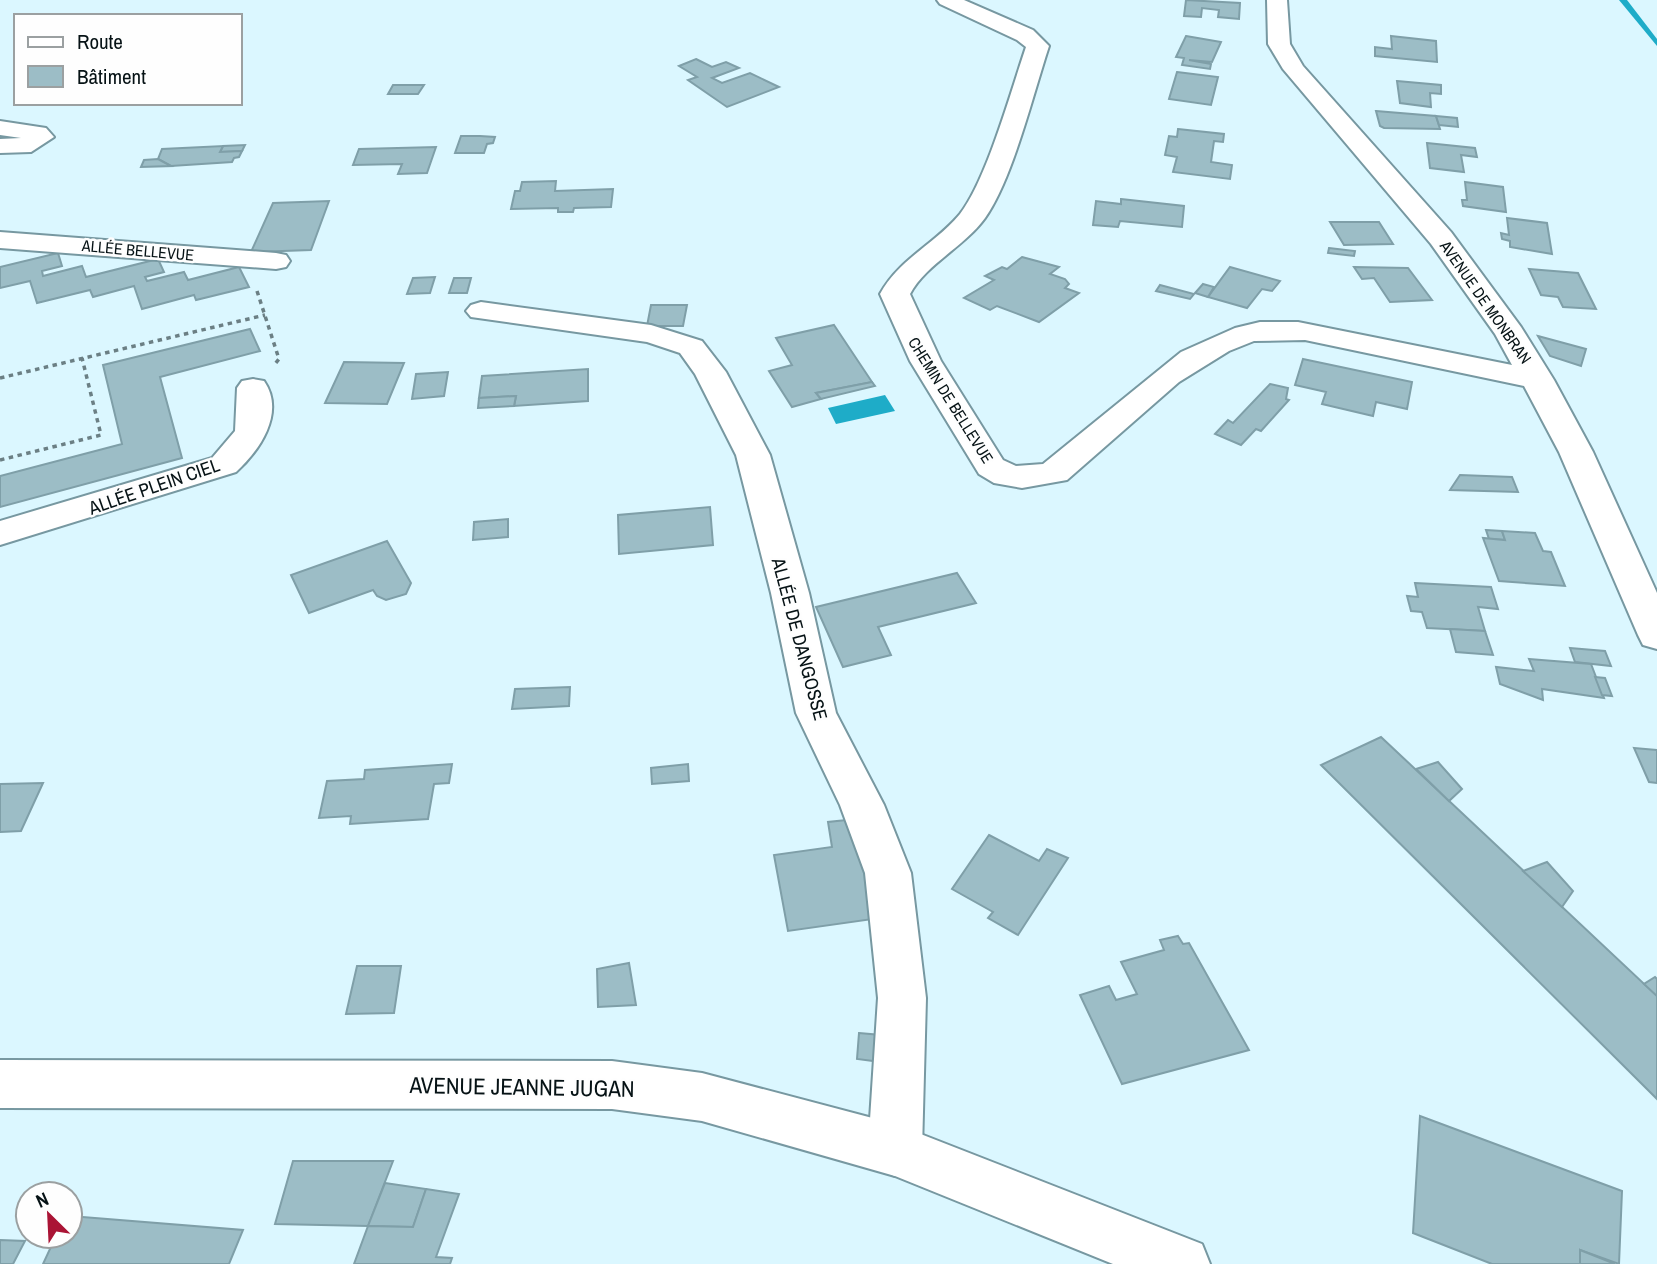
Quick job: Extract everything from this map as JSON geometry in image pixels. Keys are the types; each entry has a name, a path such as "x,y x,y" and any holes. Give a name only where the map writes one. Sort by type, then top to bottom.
{"street":[{"name":"AVENUE DE MONBRAN","path":"1277,0 1279,44 1294,69 1441,237 1510,333 1576,452 1657,635"},
{"name":"CHEMIN DE BELLEVUE","path":"949,1 1025,35 1038,46 999,161 974,214 951,240 904,277 895,294 907,329 923,357 991,467 1000,473 1032,479 1055,472 1168,376 1202,354 1245,334 1273,330 1305,331 1538,380"},
{"path":"0,128 37,133 42,138 22,147 0,146"},
{"name":"ALLÉE BELLEVUE","path":"0,240 267,261"},
{"name":"ALLÉE DE DANGOSSE","path":"481,311 651,334 691,348 710,372 753,454 783,576 790,593 816,713 862,805 888,873 902,998 895,1150"},
{"name":"ALLÉE PLEIN CIEL","path":"0,533 224,465 247,442 255,425 253,388"},
{"name":"AVENUE JEANNE JUGAN","path":"0,1084 612,1085 702,1097 895,1150 1182,1264"}],"path":[{"path":"253,388 279,359 249,268 267,261"},
{"path":"0,378 265,315"},
{"path":"0,460 102,435 82,358"}],"water":[{"path":"885,395 895,411 836,424 828,408"}],"building":[{"path":"1186,0 1240,3 1239,19 1218,17 1219,10 1202,8 1201,17 1184,16"},
{"path":"1186,36 1221,42 1212,62 1189,60 1211,64 1210,69 1182,65 1184,58 1176,57"},
{"path":"1391,36 1436,41 1437,62 1375,56 1375,47 1392,49"},
{"path":"696,59 712,67 726,62 739,68 712,78 722,83 750,73 779,87 727,107 688,80 697,77 679,66"},
{"path":"1177,72 1218,77 1211,105 1169,99"},
{"path":"1397,81 1441,85 1441,94 1430,93 1431,107 1400,103"},
{"path":"393,85 424,85 418,94 388,94"},
{"path":"1376,111 1436,116 1440,129 1384,128 1380,126"},
{"path":"1436,116 1457,118 1458,127 1439,125"},
{"path":"1178,129 1224,134 1223,142 1214,141 1211,162 1232,165 1230,179 1173,172 1177,157 1165,155 1169,136 1177,137"},
{"path":"461,136 495,137 493,143 487,144 484,153 455,153"},
{"path":"1427,143 1475,148 1477,157 1461,155 1464,172 1430,168"},
{"path":"245,145 242,151 220,152 223,146"},
{"path":"223,146 220,152 242,151 232,162 171,166 158,159 162,149"},
{"path":"436,147 427,173 398,174 402,164 353,165 359,149"},
{"path":"158,159 171,166 141,167 144,160"},
{"path":"556,181 555,191 613,189 611,207 574,208 573,212 558,212 558,208 511,209 515,191 520,191 522,182"},
{"path":"1465,182 1503,187 1506,212 1463,206 1462,200 1467,200"},
{"path":"1121,199 1184,206 1182,227 1120,221 1118,227 1093,225 1096,201 1121,204"},
{"path":"329,201 311,250 251,252 273,203"},
{"path":"1507,218 1547,223 1552,254 1510,247 1510,241 1502,239 1501,233 1509,235"},
{"path":"1330,222 1379,222 1393,244 1344,245"},
{"path":"1329,248 1355,251 1354,256 1328,253"},
{"path":"58,253 62,266 42,271 43,276 82,266 86,277 158,259 164,272 145,277 147,281 184,272 188,280 239,267 249,287 196,300 194,295 142,309 134,286 93,297 90,290 37,303 30,281 0,288 0,267"},
{"path":"1022,257 1059,267 1050,274 1065,279 1069,284 1065,288 1079,293 1039,322 997,306 990,310 964,298 994,280 985,276 1002,267 1007,269"},
{"path":"1230,267 1280,281 1272,291 1262,289 1247,308 1208,297"},
{"path":"1354,267 1408,268 1432,300 1390,302 1374,278 1362,279"},
{"path":"1529,269 1578,273 1596,309 1563,307 1558,297 1541,295"},
{"path":"435,277 430,293 407,294 413,278"},
{"path":"454,278 471,278 467,293 449,293"},
{"path":"1203,284 1214,287 1208,297 1195,293"},
{"path":"1160,285 1194,294 1190,299 1156,291"},
{"path":"651,305 687,305 683,326 647,326"},
{"path":"834,325 872,382 816,393 821,399 792,407 769,371 792,365 776,338"},
{"path":"250,329 260,351 160,377 182,458 0,507 0,476 122,444 103,365"},
{"path":"1538,336 1586,349 1581,366 1550,356"},
{"path":"1303,359 1412,382 1407,409 1376,402 1373,416 1322,404 1326,392 1295,385"},
{"path":"344,362 404,363 387,404 325,403"},
{"path":"588,369 588,401 514,406 516,396 479,398 482,376"},
{"path":"448,372 444,396 412,399 416,374"},
{"path":"872,382 875,386 821,399 816,393"},
{"path":"1270,384 1288,388 1286,399 1289,400 1261,431 1256,429 1241,445 1215,434 1228,420 1233,423"},
{"path":"516,396 514,406 478,408 479,398"},
{"path":"1460,475 1512,477 1518,492 1450,490"},
{"path":"710,507 713,545 619,554 618,515"},
{"path":"508,519 508,537 473,540 474,522"},
{"path":"1486,530 1502,531 1505,540 1489,539"},
{"path":"1502,531 1535,533 1543,551 1551,552 1565,586 1499,581 1483,538 1505,540"},
{"path":"387,541 411,583 406,594 386,600 377,596 373,590 309,613 291,575"},
{"path":"957,573 976,603 878,627 891,655 843,667 816,607"},
{"path":"1415,583 1491,587 1498,609 1478,607 1485,631 1427,628 1422,612 1411,611 1407,596 1418,597"},
{"path":"1450,629 1485,631 1493,655 1456,652"},
{"path":"1570,648 1605,651 1611,666 1575,662"},
{"path":"1529,659 1591,664 1604,698 1542,689 1543,700 1500,684 1496,667 1534,671"},
{"path":"1595,677 1605,678 1612,696 1602,695"},
{"path":"570,687 569,706 512,709 515,689"},
{"path":"1381,737 1657,996 1657,1099 1321,765"},
{"path":"1634,748 1657,750 1657,783 1649,782"},
{"path":"1438,762 1462,789 1449,801 1416,769"},
{"path":"452,764 449,783 434,784 428,819 350,824 351,816 319,818 327,781 364,779 365,770"},
{"path":"688,764 689,781 652,784 651,768"},
{"path":"43,783 21,831 0,832 0,784"},
{"path":"856,819 880,918 788,931 774,855 832,847 828,822"},
{"path":"989,835 1039,861 1047,849 1068,858 1018,935 988,918 993,912 952,889"},
{"path":"1547,862 1573,891 1562,907 1523,871"},
{"path":"1178,936 1183,944 1189,943 1249,1050 1122,1084 1080,995 1109,986 1116,1000 1137,994 1121,962 1164,950 1160,940"},
{"path":"629,963 636,1005 598,1007 597,969"},
{"path":"357,966 401,966 394,1013 346,1014"},
{"path":"1655,977 1657,979 1657,996 1644,984"},
{"path":"859,1033 881,1035 881,1062 857,1059"},
{"path":"1420,1116 1622,1191 1619,1264 1580,1250 1580,1264 1492,1264 1413,1233"},
{"path":"293,1161 393,1161 368,1226 275,1224"},
{"path":"385,1183 426,1189 413,1227 368,1226"},
{"path":"426,1189 459,1194 436,1257 452,1258 450,1264 354,1264 368,1226 413,1227"},
{"path":"84,1217 243,1230 229,1264 43,1264 50,1250 84,1250"},
{"path":"0,1240 14,1241 14,1250 20,1250 13,1264 0,1264"},
{"path":"1580,1250 1615,1264 1580,1264"}],"waterway":[{"path":"1623,0 1657,44"}]}
